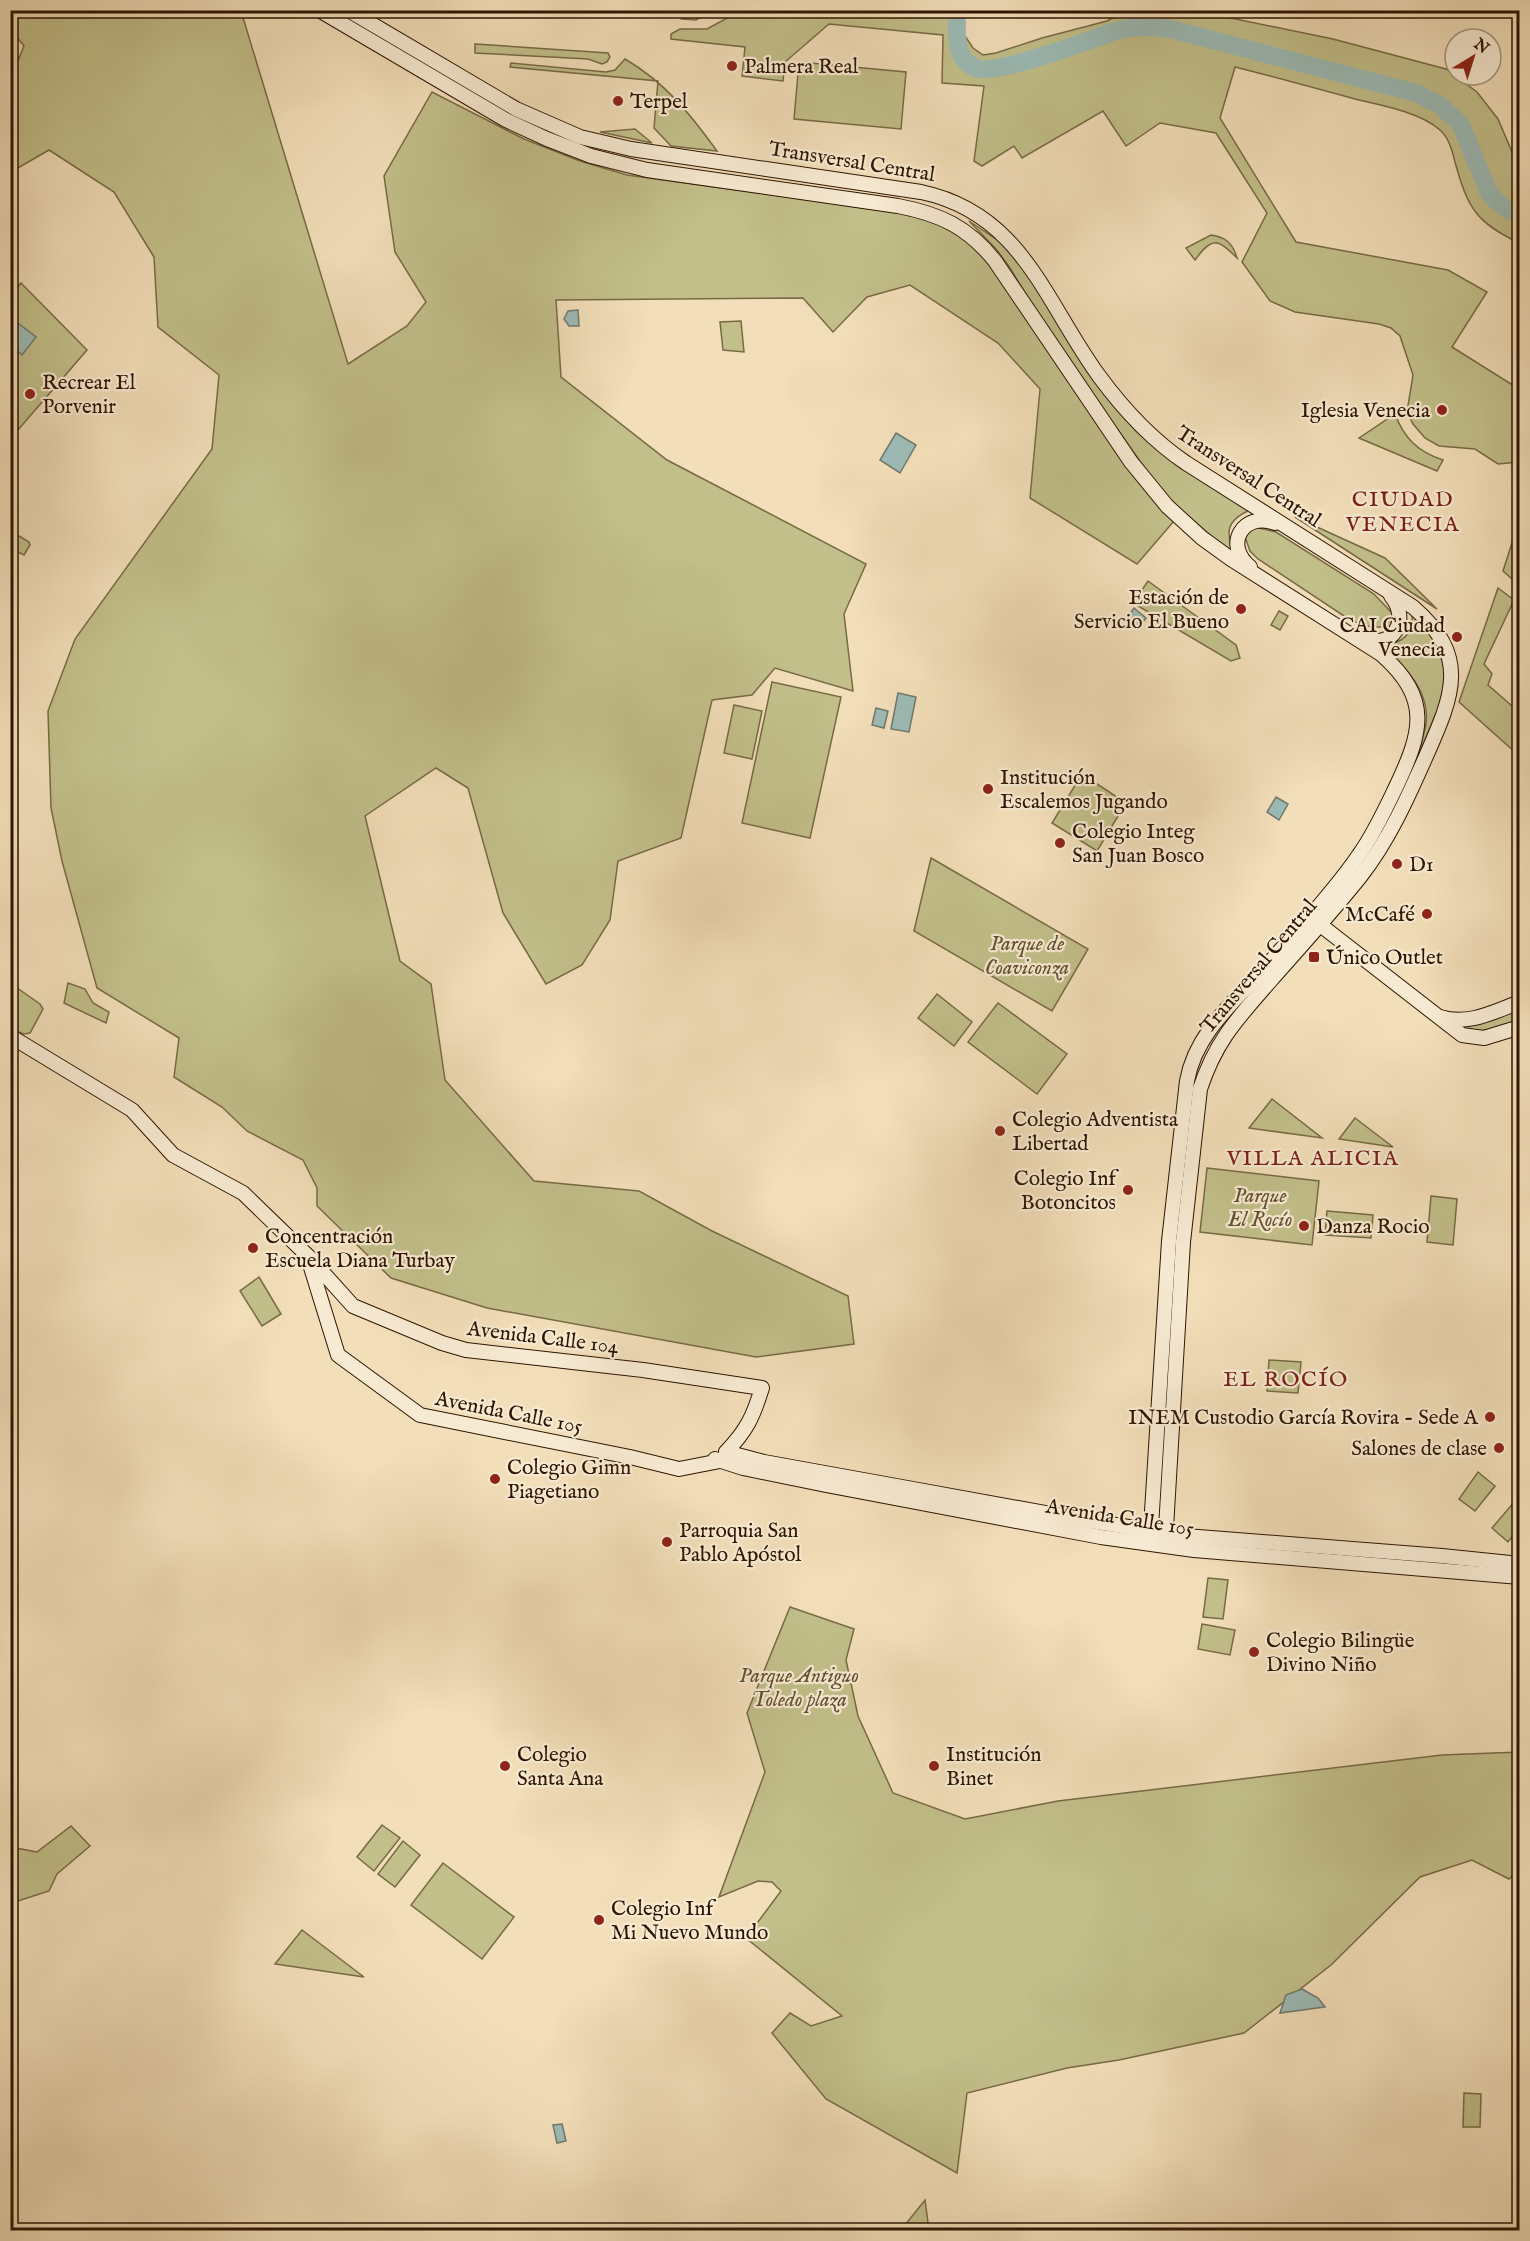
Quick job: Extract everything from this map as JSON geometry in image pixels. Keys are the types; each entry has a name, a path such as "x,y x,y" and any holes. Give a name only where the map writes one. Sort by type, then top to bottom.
{"main road":[{"name":"Transversal Central","path":"320,10 506,120 591,156 647,170 898,206 931,213 956,225 979,242 995,261 1131,462 1167,506 1216,549 1381,654 1405,680 1415,700 1418,729 1404,770 1354,863 1315,920 1227,1031 1208,1065 1200,1089 1183,1242 1165,1539"},
{"name":"Transversal Central","path":"348,10 516,109 580,137 631,149 921,192 945,198 970,209 994,226 1017,249 1099,376 1146,432 1186,463 1381,585 1419,612 1440,636 1449,659 1451,687 1445,713 1393,828 1362,874 1211,1027 1192,1061 1188,1076 1169,1241 1151,1537"},
{"path":"1264,578 1239,554 1237,543 1240,532 1247,524 1258,520 1269,521 1294,531"},
{"path":"1344,629 1369,641 1381,641 1391,636 1398,627 1401,616 1399,605 1381,585"},
{"path":"1315,920 1462,1035 1476,1038 1493,1036 1520,1027"},
{"path":"1436,1015 1454,1021 1473,1020 1520,1002"},
{"name":"Avenida Calle 104","path":"10,1036 132,1110 173,1155 243,1193 308,1256 353,1306 458,1347 490,1354 643,1370 762,1388 749,1424"},
{"name":"Avenida Calle 105","path":"308,1256 338,1355 420,1415 679,1469 704,1466 720,1458 756,1459 1084,1520 1165,1539 1520,1564"},
{"path":"720,1458 743,1434 749,1424"},
{"path":"749,1424 747,1443 756,1459"},
{"name":"Avenida Calle 105","path":"720,1458 743,1468 946,1509 1101,1537 1151,1537"},
{"name":"Avenida Calle 105","path":"1165,1539 1194,1550 1520,1577"}],"green space":[{"path":"1192,10 1333,39 1443,68 1443,87 1470,87 1477,92 1498,119 1512,152 1519,180 1519,243 1483,221 1476,212 1464,192 1448,140 1440,130 1422,118 1235,67 1220,118 1296,242 1448,270 1487,292 1452,347 1519,389 1519,462 1498,464 1475,449 1439,446 1425,438 1413,424 1407,412 1413,375 1400,336 1391,328 1379,324 1295,312 1270,301 1242,262 1267,213 1216,133 1160,123 1126,146 1103,111 1022,158 1014,146 982,166 974,161 984,86 942,83 943,35 829,24 785,62 783,81 742,76 745,47 671,39 671,34 680,29 707,29 740,11 964,11 963,33 973,48 983,55 1107,21 1126,11"},
{"path":"11,11 241,11 348,364 407,326 426,302 395,252 384,176 432,92 524,139 580,161 627,175 897,212 930,220 954,231 974,248 997,274 1139,483 1174,521 1137,564 1030,498 1040,389 998,343 910,285 867,297 833,332 803,298 556,300 561,377 667,460 866,564 844,614 853,691 775,668 752,695 712,700 681,838 618,861 610,920 582,965 546,984 503,913 468,788 436,768 365,816 400,961 431,984 445,1080 534,1181 639,1191 712,1231 848,1296 854,1344 756,1357 487,1308 391,1278 317,1206 317,1188 303,1160 247,1131 222,1107 174,1077 179,1038 97,988 62,861 51,808 48,711 75,639 212,449 219,375 158,327 154,257 114,192 49,150 11,172 10,81 24,46 11,30"},
{"path":"380,11 419,11 419,17 394,16"},
{"path":"696,11 712,11 696,20 682,19"},
{"path":"475,44 608,53 610,57 602,64 588,59 475,53"},
{"path":"625,59 656,81 510,67 511,63 606,72 615,70"},
{"path":"799,62 906,72 901,129 794,119"},
{"path":"658,83 687,112 717,151 671,146 654,128"},
{"path":"635,129 652,143 600,132"},
{"path":"969,221 999,241 1017,259 1099,385 1136,431 1153,445 1250,510 1236,519 1230,528 1229,534 1234,555 1177,507 1156,484 1049,332 1010,268 997,250"},
{"path":"1211,235 1221,237 1228,242 1237,258 1215,243 1206,247 1195,260 1186,248"},
{"name":"Recrear El Porvenir","path":"21,283 87,350 11,438 11,296"},
{"path":"741,321 744,352 723,350 720,322"},
{"path":"1395,414 1413,443 1426,453 1443,460 1437,471 1359,438"},
{"path":"1295,517 1385,558 1437,609"},
{"path":"1519,521 1520,585 1503,571"},
{"path":"1254,527 1276,532 1374,594 1392,613 1395,620 1392,628 1364,626 1347,618 1258,559 1250,551 1245,537"},
{"path":"19,536 30,545 24,555 14,550 11,555 11,543"},
{"path":"1148,581 1236,645 1240,658 1231,661 1133,603"},
{"path":"1498,588 1514,600 1484,664 1492,674 1488,685 1519,712 1519,746 1516,753 1459,702"},
{"path":"1279,611 1288,616 1280,630 1271,625"},
{"path":"1412,613 1438,641 1447,678 1444,694 1418,756 1426,724 1424,701 1414,680 1382,646 1395,643 1405,637 1411,627"},
{"path":"772,682 841,697 810,838 742,823"},
{"path":"734,705 762,711 752,759 724,753"},
{"path":"1082,774 1126,803 1097,851 1052,823"},
{"name":"Parque de Coaviconza","path":"931,858 1088,949 1052,1011 914,931"},
{"path":"10,983 40,1004 43,1009 30,1033 24,1034 11,1029"},
{"path":"68,983 85,989 93,1003 109,1012 106,1023 64,1003"},
{"path":"937,994 972,1022 954,1046 918,1018"},
{"path":"998,1003 1067,1054 1037,1094 968,1042"},
{"path":"1519,1006 1519,1020 1480,1034 1451,1025"},
{"path":"1272,1099 1322,1138 1249,1128"},
{"path":"1355,1118 1393,1147 1339,1139"},
{"name":"Parque El Rocío","path":"1207,1168 1319,1181 1312,1245 1200,1232"},
{"path":"1431,1196 1457,1199 1453,1245 1427,1242"},
{"path":"1327,1211 1373,1215 1371,1238 1325,1235"},
{"path":"259,1277 281,1314 262,1326 240,1291"},
{"path":"1269,1360 1301,1362 1298,1393 1267,1391"},
{"path":"1478,1472 1495,1486 1475,1511 1459,1499"},
{"path":"1515,1501 1519,1505 1519,1528 1508,1542 1492,1528"},
{"path":"1208,1578 1228,1580 1223,1619 1203,1617"},
{"name":"Parque Antiguo Toledo plaza","path":"790,1607 854,1629 846,1660 858,1716 893,1793 965,1819 1058,1801 1442,1755 1519,1752 1519,1870 1509,1879 1472,1860 1420,1877 1331,1965 1244,2033 1119,2060 1067,2068 967,2093 957,2173 826,2099 772,2033 790,2013 811,2026 842,2016 746,1938 781,1891 772,1882 758,1881 719,1897 765,1772 747,1713"},
{"path":"1202,1624 1235,1630 1230,1655 1198,1649"},
{"path":"10,1808 16,1848 37,1852 71,1826 90,1846 57,1874 49,1891 18,1901 11,1900"},
{"path":"382,1825 400,1838 374,1871 357,1857"},
{"path":"403,1841 420,1855 395,1887 378,1874"},
{"path":"443,1863 514,1917 482,1959 411,1905"},
{"path":"302,1930 364,1977 275,1964"},
{"path":"1464,2093 1481,2094 1480,2127 1463,2127"},
{"path":"925,2200 929,2230 901,2230"}],"water":[{"path":"578,310 579,326 569,326 564,319 568,311"},
{"path":"10,317 36,337 22,355 11,345"},
{"path":"896,433 916,445 900,473 880,460"},
{"path":"1134,608 1146,618 1139,627 1127,618"},
{"path":"898,693 916,697 909,732 891,729"},
{"path":"876,708 888,711 884,728 872,725"},
{"path":"1276,797 1288,804 1279,820 1267,812"},
{"path":"1302,1989 1318,1998 1325,2007 1280,2013 1286,1995"},
{"path":"562,2124 566,2141 557,2143 553,2125"}],"waterway":[{"path":"957,10 957,35 960,51 963,58 975,68 1002,67 1022,62 1123,29 1156,27 1416,93 1441,106 1461,125 1489,193 1503,206 1520,214"}],"place":[{"name":"Palmera Real","path":"732,66"},
{"name":"Terpel","path":"618,101"},
{"name":"Recrear El Porvenir","path":"30,394"},
{"name":"Iglesia Venecia","path":"1442,410"},
{"name":"Estación de Servicio El Bueno","path":"1241,609"},
{"name":"CAI Ciudad Venecia","path":"1457,637"},
{"name":"Institución Escalemos Jugando","path":"988,789"},
{"name":"Colegio Integ San Juan Bosco","path":"1060,843"},
{"name":"D1","path":"1397,864"},
{"name":"McCafé","path":"1427,914"},
{"name":"Único Outlet","path":"1314,957"},
{"name":"Colegio Adventista Libertad","path":"1000,1131"},
{"name":"Colegio Inf Botoncitos","path":"1128,1190"},
{"name":"Danza Rocio","path":"1304,1226"},
{"name":"Concentración Escuela Diana Turbay","path":"253,1248"},
{"name":"INEM Custodio García Rovira - Sede A","path":"1490,1417"},
{"name":"Salones de clase","path":"1499,1448"},
{"name":"Colegio Gimn Piagetiano","path":"495,1479"},
{"name":"Parroquia San Pablo Apóstol","path":"667,1542"},
{"name":"Colegio Bilingüe Divino Niño","path":"1254,1652"},
{"name":"Colegio Santa Ana","path":"505,1766"},
{"name":"Institución Binet","path":"934,1766"},
{"name":"Colegio Inf Mi Nuevo Mundo","path":"599,1920"}],"district":[{"name":"CIUDAD VENECIA","path":"1403,510"},
{"name":"VILLA ALICIA","path":"1313,1157"},
{"name":"EL ROCÍO","path":"1286,1378"}]}
